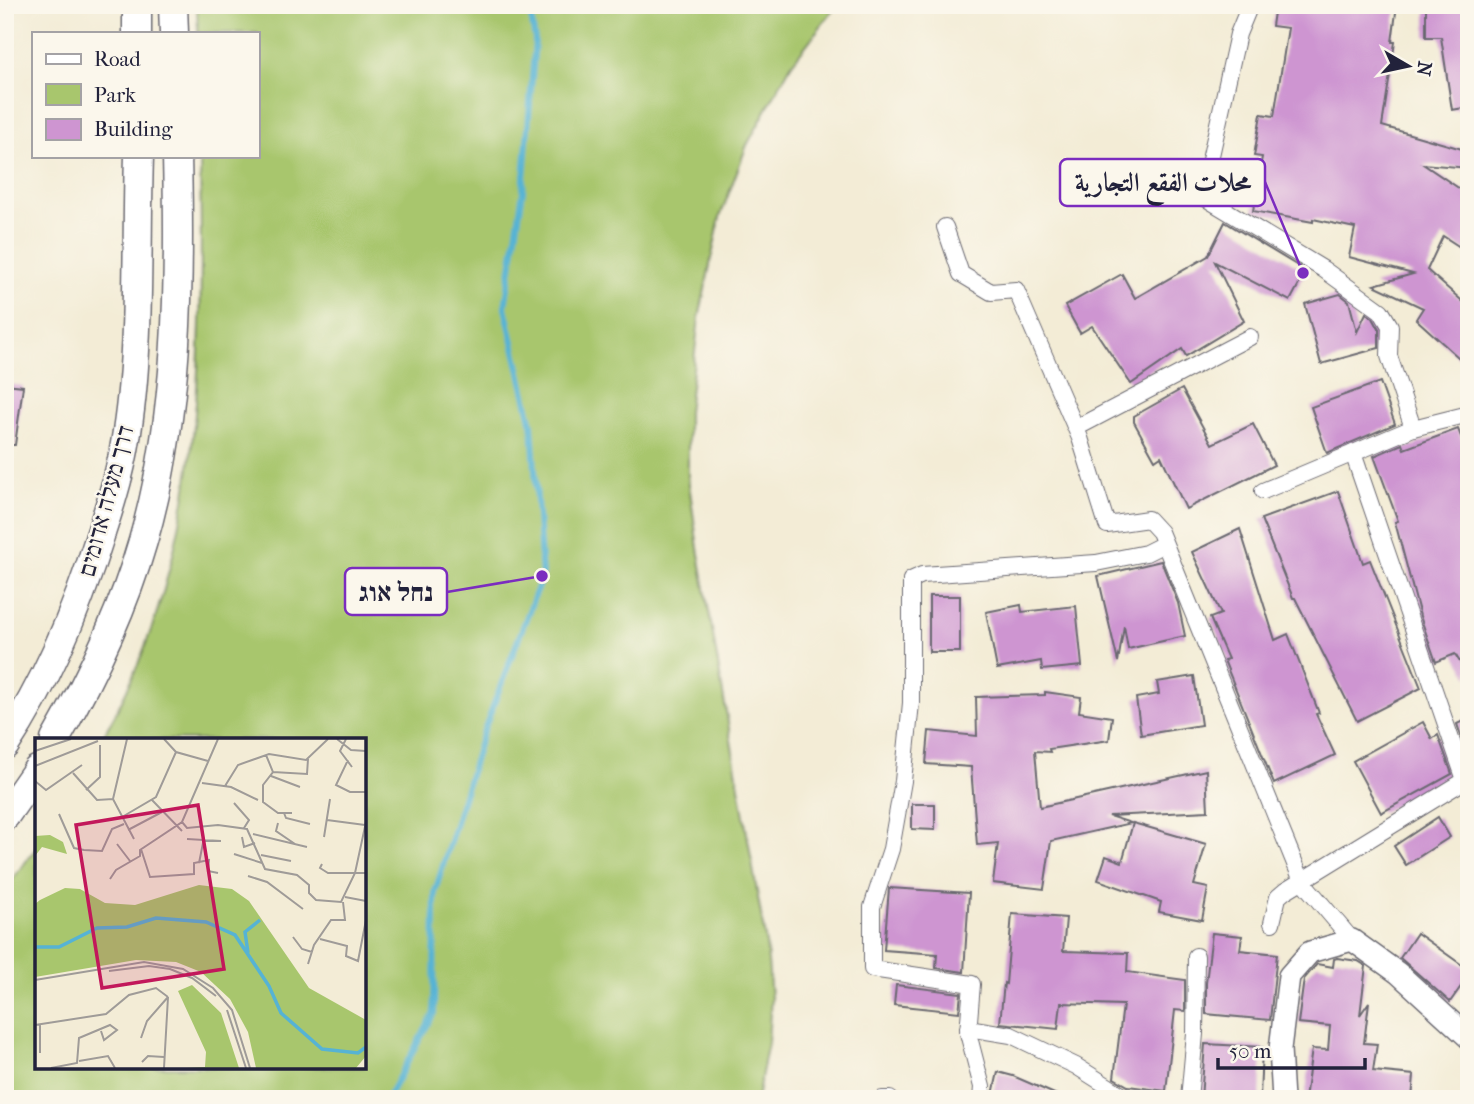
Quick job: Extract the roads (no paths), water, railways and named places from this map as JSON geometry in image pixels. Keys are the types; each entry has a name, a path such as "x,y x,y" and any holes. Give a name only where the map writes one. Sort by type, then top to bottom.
{"highway":[{"path":"137,5 137,32"},
{"path":"173,5 174,32"},
{"name":"דרך מעלה אדומים","path":"5,745 46,676 70,623 107,513 125,444 134,366 139,158"},
{"name":"דרך מעלה אדומים","path":"56,738 92,676 126,590 144,540 158,475 170,410 177,311 177,158"},
{"path":"5,816 35,773"}],"street":[{"path":"1250,5 1238,34 1202,196 1323,270 1381,311 1390,326 1389,356 1413,428"},
{"path":"945,226 961,274 991,292 1017,290 1076,428 1107,525 1147,519 1160,532 1302,881 1352,940 1374,955 1469,1038"},
{"path":"1076,428 1250,337"},
{"path":"1263,491 1413,428 1469,414"},
{"path":"1272,923 1278,897 1467,779 1353,453"},
{"path":"981,1099 982,1087 968,1028 972,984 872,969 872,907 891,849 903,781 911,703 911,580 922,575 1096,563 1146,553 1164,544"},
{"path":"1283,1099 1280,1049 1289,976 1310,952 1352,940"},
{"path":"1189,1099 1195,1034 1196,956"},
{"path":"968,1028 1011,1035 1076,1066 1128,1099"},
{"path":"882,1099 890,1099"}],"waterway":[{"path":"387,1099 434,1013 435,892 481,738 542,576 532,425 505,307 523,191 535,40 529,5"}],"place":[{"name":"محلات الفقع التجارية","path":"1303,273"},
{"name":"נחל אוג","path":"542,576"}]}
